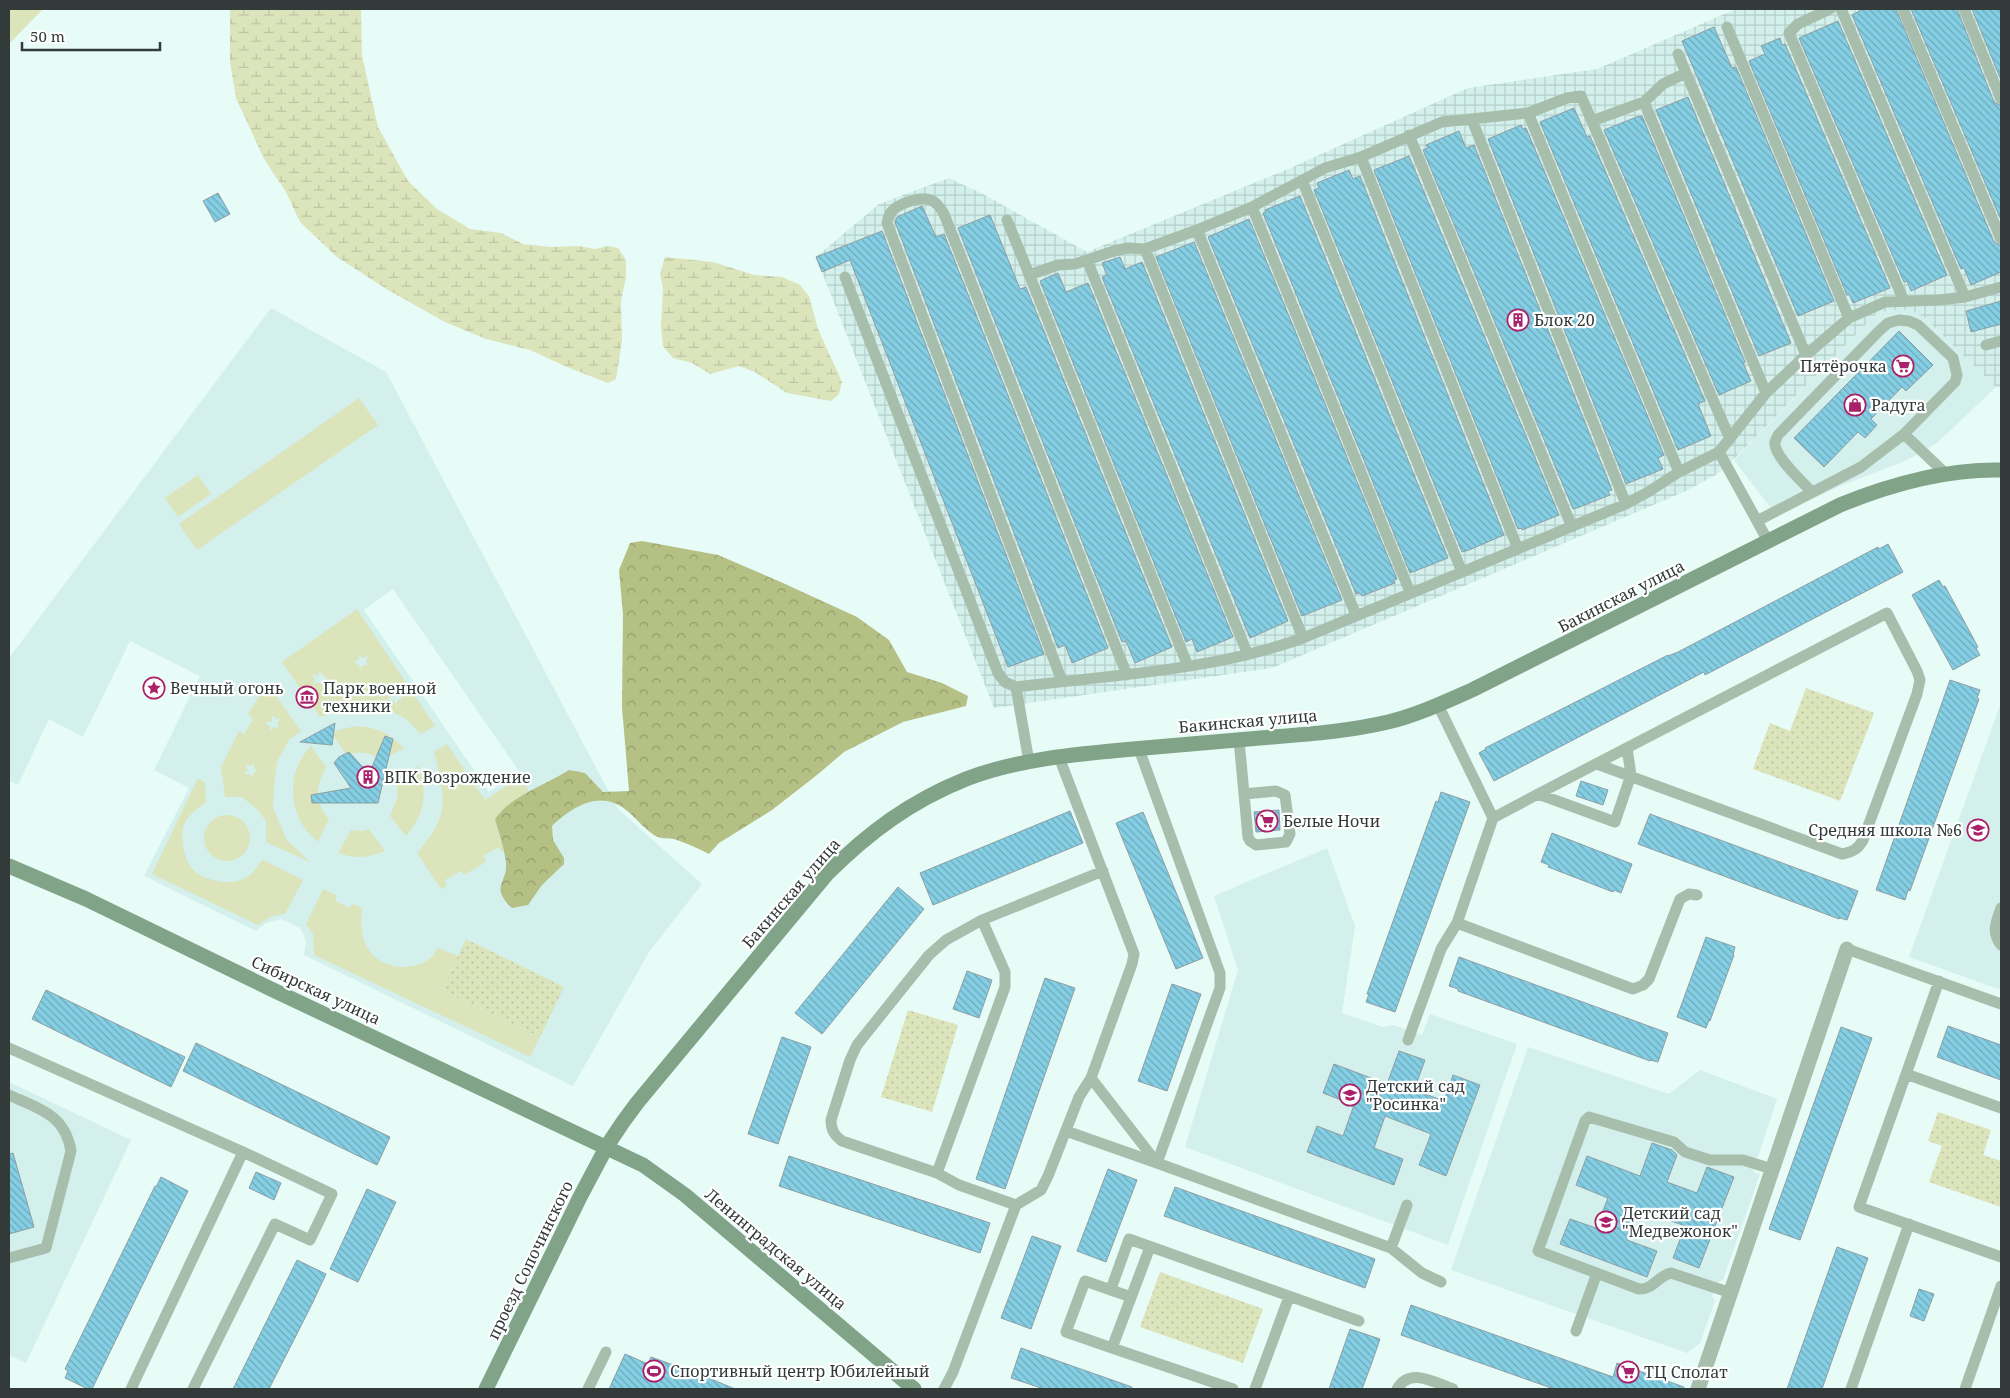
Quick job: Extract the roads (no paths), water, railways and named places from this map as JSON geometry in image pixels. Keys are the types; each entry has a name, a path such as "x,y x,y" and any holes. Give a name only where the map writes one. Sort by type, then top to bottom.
{"street":[{"name":"Бакинская улица","path":"607,1146 643,1095 821,882 854,848 881,825 936,792 968,778 1029,762 1059,757 1358,728 1388,722 1438,705 1481,686 1808,520 1864,495 1893,485 1946,474 2001,470"},
{"name":"Сибирская улица","path":"9,866 86,898 271,989 607,1146"},
{"path":"1698,1389 1847,949"},
{"name":"проезд Сопочинского","path":"486,1389 607,1146"},
{"name":"Ленинградская улица","path":"607,1146 643,1165 685,1195 914,1389"}],"lane":[{"path":"1830,9 1798,24 1788,33 1904,301"},
{"path":"1841,9 1965,297"},
{"path":"1903,9 2001,238"},
{"path":"1964,9 2001,98"},
{"path":"1727,27 1850,318"},
{"path":"1678,54 1806,354"},
{"path":"1592,121 1644,102 1663,84 1686,73"},
{"path":"1029,275 1058,266 1075,264 1114,250 1128,248 1145,249 1252,207 1325,168 1361,157 1442,122 1528,112 1568,98 1581,96 1730,439"},
{"path":"1644,102 1766,393"},
{"path":"1528,112 1679,472"},
{"path":"1472,120 1626,504"},
{"path":"1409,135 1572,526"},
{"path":"1361,157 1518,549"},
{"path":"1302,180 1462,572"},
{"path":"1062,681 887,223 889,214 894,209 915,200 931,200 939,205 944,214 1126,675"},
{"path":"1252,207 1410,592"},
{"path":"1007,220 1188,666"},
{"path":"1196,230 1356,615"},
{"path":"1145,249 1303,638"},
{"path":"1087,260 1248,655"},
{"path":"845,278 998,673 1005,682 1016,687 1188,666 1248,655 1303,638 1626,504 1679,472 1719,452 1766,393 1806,354 1850,318 1885,302 1965,297 2001,287"},
{"path":"1757,521 1861,467 1904,434 1954,382 1957,375 1957,367 1953,358 1918,325 1899,320 1888,323 1879,330 1778,435 1775,442 1780,458 1812,492"},
{"path":"1986,345 2001,341"},
{"path":"1904,434 1946,474"},
{"path":"1719,452 1768,541"},
{"path":"1408,1040 1441,949 1457,923 1493,818 1887,613 1920,680 1917,694 1863,840 1858,848 1849,853 1842,854 1597,764"},
{"path":"1016,687 1029,762"},
{"path":"1438,705 1493,818"},
{"path":"1239,740 1244,794 1250,841 1256,846 1286,842 1290,834 1285,795 1276,791 1244,794"},
{"path":"1140,748 1220,973 1220,988 1157,1163"},
{"path":"1538,794 1615,822 1631,775 1628,748"},
{"path":"944,1389 953,1372 1016,1205 1041,1190 1079,1097 1091,1078 1134,954 1059,757"},
{"path":"1016,1205 960,1185 937,1173 842,1141 831,1128 831,1120 850,1060 857,1045 929,955 946,940 982,920 1103,871"},
{"path":"1457,923 1633,989 1643,985 1649,979 1680,899 1688,894 1697,895"},
{"path":"2001,908 1995,926 1995,934 2001,945"},
{"path":"937,1173 1005,987 1005,972 982,920"},
{"path":"1847,949 2001,1004"},
{"path":"1938,982 1859,1207 2001,1257"},
{"path":"9,1048 243,1152 332,1194 310,1240 275,1224 193,1389"},
{"path":"1906,1074 2001,1108"},
{"path":"1091,1078 1157,1163"},
{"path":"9,1095 58,1120 69,1139 72,1151 46,1248 9,1258"},
{"path":"1731,1293 1671,1273 1666,1274 1644,1289 1538,1251 1585,1121 1589,1117 1674,1142 1685,1152 1710,1160 1743,1160 1772,1169"},
{"path":"1066,1131 1391,1248 1422,1274 1441,1282"},
{"path":"131,1389 243,1152"},
{"path":"1391,1248 1407,1205"},
{"path":"1851,1389 1909,1224"},
{"path":"1111,1289 1129,1239 1359,1321"},
{"path":"1112,1348 1150,1247"},
{"path":"1576,1330 1597,1273"},
{"path":"1131,1297 1085,1281 1066,1332 1233,1389"},
{"path":"1965,1389 2001,1286"},
{"path":"1255,1389 1289,1297"},
{"path":"588,1389 606,1352"},
{"path":"1397,1389 1402,1381 1416,1376 1436,1386 1453,1389"}],"place":[{"name":"Блок 20","path":"1518,320"},
{"name":"Пятёрочка","path":"1903,366"},
{"name":"Радуга","path":"1855,405"},
{"name":"Вечный огонь","path":"154,688"},
{"name":"Парк военной техники","path":"307,697"},
{"name":"ВПК Возрождение","path":"368,777"},
{"name":"Белые Ночи","path":"1267,821"},
{"name":"Средняя школа №6","path":"1978,830"},
{"name":"Детский сад \"Росинка\"","path":"1350,1095"},
{"name":"Детский сад \"Медвежонок\"","path":"1606,1222"},
{"name":"Спортивный центр Юбилейный","path":"654,1371"},
{"name":"ТЦ Сполат","path":"1628,1372"}]}
